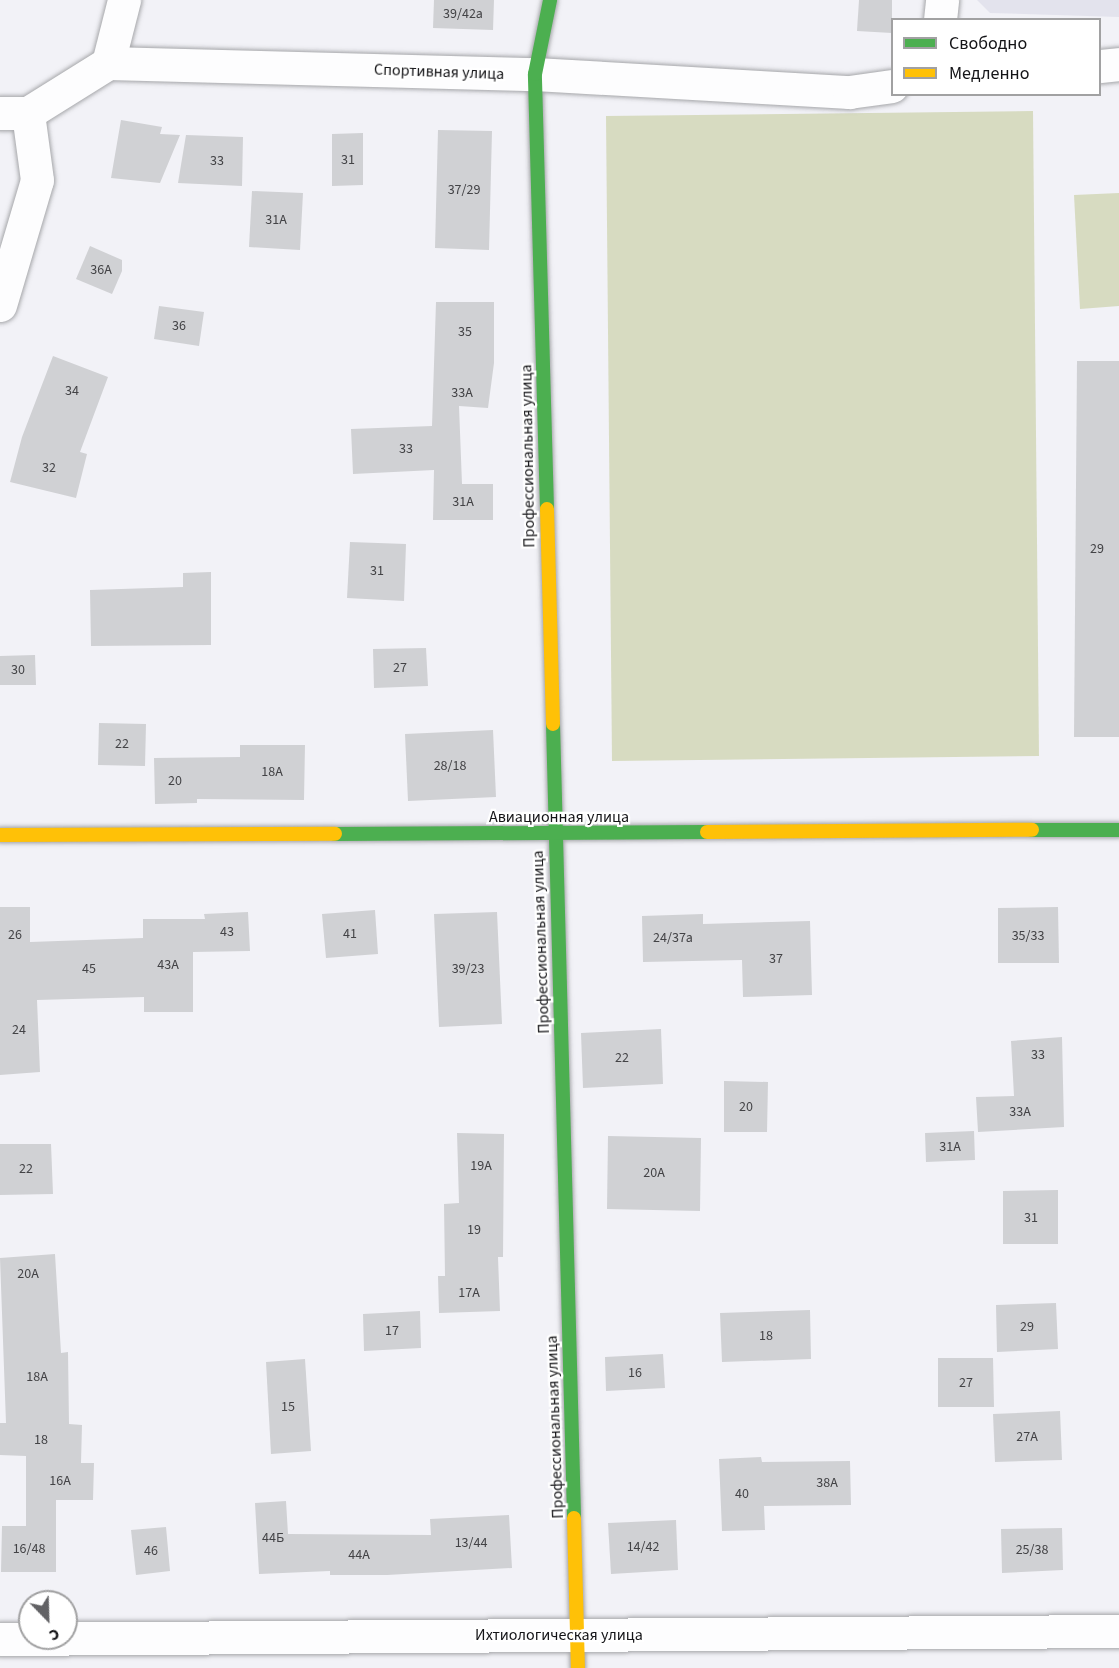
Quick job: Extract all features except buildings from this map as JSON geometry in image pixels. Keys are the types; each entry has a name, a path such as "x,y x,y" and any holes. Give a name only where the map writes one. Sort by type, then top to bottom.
{"street":[{"path":"0,305 37,180 14,113 108,63 124,0"},
{"name":"Профессиональная улица","path":"550,0 535,74 578,1668"},
{"path":"940,18 942,0"},
{"name":"Спортивная улица","path":"108,63 535,74 849,92 891,86"},
{"path":"1101,66 1119,64"},
{"name":"Авиационная улица","path":"0,836 1119,830"},
{"name":"Ихтиологическая улица","path":"0,1639 1119,1631"}],"shaded area":[{"path":"977,0 1119,0 1119,17 990,13"}],"green space":[{"path":"1033,111 1039,756 612,761 606,116"},
{"path":"1119,193 1119,306 1080,309 1074,195"}],"traffic: fast":[{"path":"547,509 535,74 550,0"},
{"path":"553,724 574,1518"},
{"path":"1032,830 1119,830"},
{"path":"335,834 707,832"}],"traffic: slow":[{"path":"547,509 553,724"},
{"path":"707,832 1032,830"},
{"path":"0,835 335,834"},
{"path":"574,1518 578,1668"}]}
